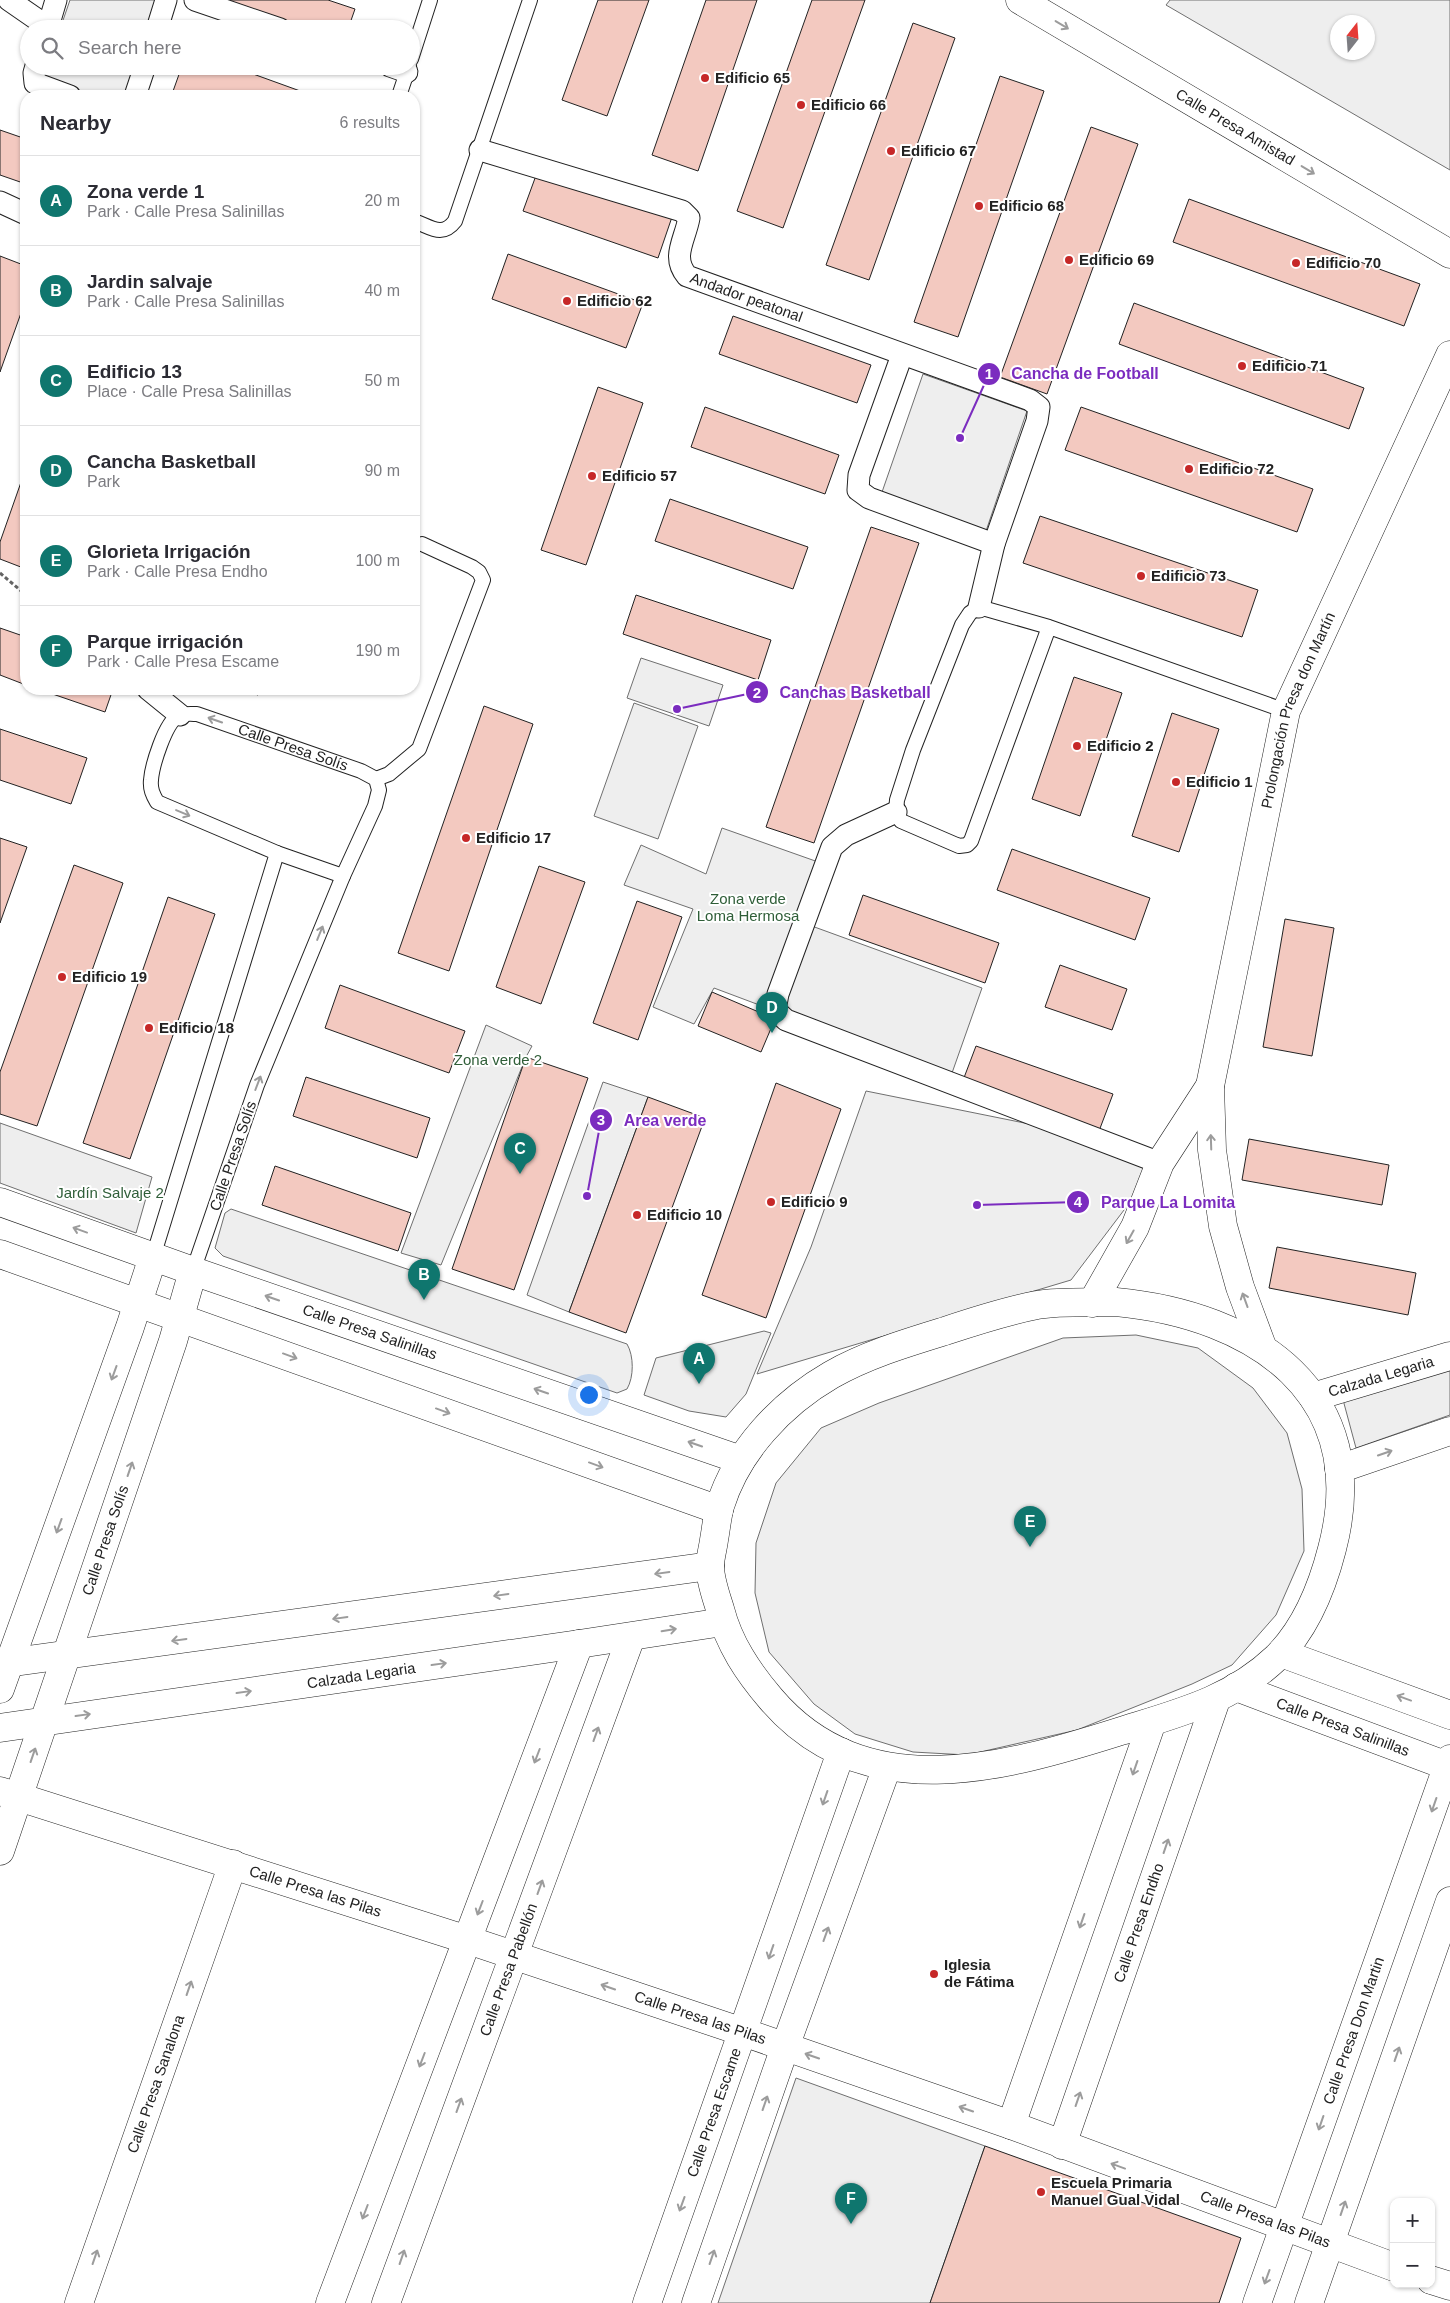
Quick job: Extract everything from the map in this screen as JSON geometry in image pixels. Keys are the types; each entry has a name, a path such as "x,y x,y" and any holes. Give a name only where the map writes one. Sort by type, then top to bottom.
{"street":[{"path":"9,0 36,20"},
{"path":"50,20 56,0"},
{"path":"160,20 166,0"},
{"path":"195,0 254,20"},
{"name":"Calle Presa Amistad","path":"1020,0 1450,254"},
{"path":"34,75 35,83 54,90"},
{"path":"137,90 142,75"},
{"name":"Andador peatonal","path":"480,150 682,211 688,218 678,259 680,268 687,276 1030,400 1039,407 1037,421 994,544 979,607"},
{"path":"0,202 20,211"},
{"path":"902,355 859,475 858,490 869,498 994,544"},
{"name":"Prolongación Presa don Martín","path":"1262,1346 1240,1287 1223,1226 1212,1150 1210,1086 1286,711 1450,355"},
{"path":"156,695 180,714"},
{"path":"896,812 846,835 832,846 778,994 775,1010 786,1020 1160,1163"},
{"name":"Prolongación Presa don Martín","path":"1092,1303 1135,1228 1160,1163 1210,1086"},
{"name":"Calle Presa Salinillas","path":"0,1202 193,1271 741,1460"},
{"path":"0,1254 719,1510"},
{"path":"0,1688 5,1663 139,1303 153,1257"},
{"name":"Calle Presa Solís","path":"0,1851 9,1793 45,1721 180,1318 193,1271"},
{"path":"1141,1304 1174,1310 1201,1318 1262,1346 1302,1382 1313,1397 1329,1428 1339,1469 1340,1499 1337,1530 1328,1564 1312,1606 1300,1628 1281,1653 1259,1673 1226,1694 1152,1722 1030,1758 992,1766 950,1770 887,1767 841,1752 795,1723 777,1707 752,1677 737,1654 723,1622 710,1566 719,1510 730,1479 758,1436 788,1407 830,1376 859,1361 985,1318 1040,1305 1141,1304"},
{"name":"Calzada Legaria","path":"1313,1397 1450,1356"},
{"path":"1339,1469 1450,1431"},
{"path":"5,1663 67,1656 710,1566"},
{"name":"Calzada Legaria","path":"0,1728 723,1622"},
{"name":"Calle Presa Pabellón","path":"386,2303 631,1636"},
{"path":"330,2303 579,1644"},
{"path":"1281,1653 1450,1714"},
{"name":"Calle Presa Salinillas","path":"1226,1694 1449,1764"},
{"name":"Calle Presa Endho","path":"1062,2145 1226,1694"},
{"path":"1011,2124 1152,1722"},
{"name":"Calle Presa Escame","path":"646,2303 841,1752"},
{"name":"Calle Presa Don Martin","path":"1257,2303 1449,1764"},
{"path":"696,2303 785,2046 887,1767"},
{"name":"Calle Presa las Pilas","path":"9,1793 515,1955 785,2046 1011,2124 1062,2145 1390,2266"},
{"name":"Calle Presa Sanalona","path":"79,2303 232,1864"},
{"path":"1309,2303 1450,1901"},
{"path":"1435,2281 1450,2286"}],"lane":[{"path":"420,25 430,0"},
{"path":"420,223 442,232 449,229 455,221 530,0"},
{"path":"400,90 402,75"},
{"path":"376,779 389,774 419,749 483,580 479,572 472,567 422,544"},
{"path":"1049,628 971,841 967,846 959,846 900,820 896,812 897,800 914,750 962,625 970,613 979,607 1049,628 1286,711"},
{"path":"180,714 170,722 165,732 150,780 152,794 157,802 277,853 343,876"},
{"name":"Calle Presa Solís","path":"180,714 198,714 361,772 376,779 379,790 375,806 343,876 257,1085 193,1271"},
{"path":"153,1257 277,853"}],"path":[{"path":"0,573 20,590"}],"green space":[{"path":"70,0 160,0 154,20 63,20"},
{"path":"1170,0 1450,0 1450,170 1166,5"},
{"path":"43,75 136,75 130,90 72,90 42,79"},
{"path":"923,374 1027,411 986,531 881,495"},
{"path":"641,658 723,685 709,726 627,698"},
{"path":"634,703 698,726 658,839 594,816"},
{"name":"Zona verde Loma Hermosa","path":"722,828 821,863 770,1009 714,988 694,1024 653,1007 693,909 624,885 641,845 706,874"},
{"path":"809,925 982,988 952,1073 781,1009"},
{"name":"Zona verde 2","path":"486,1025 532,1046 441,1265 401,1253"},
{"path":"603,1082 648,1097 569,1312 527,1295"},
{"path":"866,1091 1168,1152 1071,1280 757,1374 811,1247"},
{"name":"Jardín Salvaje 2","path":"0,1123 152,1177 136,1233 0,1183"},
{"path":"231,1209 627,1344 632,1360 632,1373 627,1389 617,1393 223,1256 215,1248 225,1213"},
{"path":"764,1331 771,1333 746,1394 726,1417 689,1411 644,1395 656,1358"},
{"path":"1136,1335 1198,1348 1253,1388 1287,1433 1302,1489 1304,1551 1276,1615 1232,1665 1192,1684 1077,1730 967,1755 913,1752 855,1734 814,1704 769,1652 755,1593 756,1543 776,1483 821,1428 879,1403 1063,1338"},
{"path":"1450,1362 1450,1415 1356,1448 1342,1396"},
{"path":"796,2078 985,2146 930,2303 718,2303"}],"building":[{"path":"201,0 328,0 355,9 351,20 259,20"},
{"path":"598,0 649,0 607,116 562,100"},
{"name":"Edificio 65","path":"706,0 757,0 698,171 652,155"},
{"name":"Edificio 66","path":"812,0 865,0 783,228 737,211"},
{"name":"Edificio 67","path":"913,23 955,38 869,280 826,265"},
{"path":"179,75 256,75 297,90 173,90"},
{"name":"Edificio 68","path":"1000,76 1044,91 958,337 914,322"},
{"name":"Edificio 69","path":"1091,127 1138,144 1047,394 1000,377"},
{"path":"0,130 20,137 20,182 0,175"},
{"path":"538,170 672,217 658,258 523,211"},
{"name":"Edificio 70","path":"1189,199 1420,284 1404,326 1173,242"},
{"name":"Edificio 62","path":"508,254 643,303 626,348 492,299"},
{"path":"0,256 20,264 20,316 0,372"},
{"name":"Edificio 71","path":"1134,303 1364,388 1349,429 1119,344"},
{"path":"733,316 871,365 857,403 719,354"},
{"name":"Edificio 57","path":"598,387 643,403 586,565 541,550"},
{"path":"705,407 839,455 825,494 691,447"},
{"name":"Edificio 72","path":"1081,407 1313,489 1297,532 1065,450"},
{"path":"20,485 20,567 0,559 0,542"},
{"path":"670,499 808,547 793,589 655,541"},
{"name":"Edificio 73","path":"1040,516 1258,590 1242,637 1023,563"},
{"path":"871,527 919,543 814,843 766,827"},
{"path":"636,595 771,640 758,680 623,634"},
{"path":"0,628 20,635 20,683 0,675"},
{"name":"Edificio 2","path":"1074,677 1122,693 1080,816 1032,799"},
{"path":"55,695 111,695 105,712"},
{"name":"Edificio 17","path":"484,706 533,724 449,971 398,953"},
{"name":"Edificio 1","path":"1172,713 1219,729 1179,852 1132,836"},
{"path":"0,729 87,758 71,804 0,780"},
{"path":"0,838 27,847 0,923"},
{"path":"1012,849 1150,898 1135,940 997,890"},
{"name":"Edificio 19","path":"74,865 123,883 37,1126 0,1114 0,1072"},
{"path":"539,866 585,882 541,1004 496,987"},
{"path":"863,895 999,943 985,983 849,935"},
{"name":"Edificio 18","path":"168,897 215,914 130,1159 83,1143"},
{"path":"637,901 682,917 638,1040 593,1023"},
{"path":"1285,919 1334,928 1312,1056 1263,1047"},
{"path":"1060,965 1127,989 1112,1030 1045,1007"},
{"path":"340,985 465,1031 449,1073 325,1028"},
{"path":"712,992 775,1019 761,1052 698,1026"},
{"path":"976,1046 1113,1094 1099,1131 962,1083"},
{"path":"526,1057 588,1078 514,1290 452,1269"},
{"path":"306,1077 430,1118 417,1158 293,1116"},
{"name":"Edificio 9","path":"776,1083 841,1109 766,1318 702,1295"},
{"name":"Edificio 10","path":"648,1097 705,1118 626,1333 569,1312"},
{"path":"1249,1139 1389,1165 1382,1205 1242,1180"},
{"path":"275,1166 411,1213 398,1251 262,1205"},
{"path":"1277,1247 1416,1273 1408,1315 1269,1288"},
{"name":"Escuela Primaria Manuel Gual Vidal","path":"985,2146 1241,2238 1219,2303 930,2303"}],"place":[{"name":"Edificio 65","path":"705,78"},
{"name":"Edificio 66","path":"801,105"},
{"name":"Edificio 67","path":"891,151"},
{"name":"Edificio 68","path":"979,206"},
{"name":"Edificio 69","path":"1069,260"},
{"name":"Edificio 70","path":"1296,263"},
{"name":"Edificio 62","path":"567,301"},
{"name":"Edificio 71","path":"1242,366"},
{"name":"Cancha de Football","path":"960,438"},
{"name":"Edificio 72","path":"1189,469"},
{"name":"Edificio 57","path":"592,476"},
{"name":"Edificio 73","path":"1141,576"},
{"name":"Canchas Basketball","path":"677,709"},
{"name":"Edificio 2","path":"1077,746"},
{"name":"Edificio 1","path":"1176,782"},
{"name":"Edificio 17","path":"466,838"},
{"name":"Edificio 19","path":"62,977"},
{"name":"Edificio 18","path":"149,1028"},
{"name":"Cancha Basketball","path":"772,1033"},
{"name":"Edificio 13","path":"520,1174"},
{"name":"Area verde","path":"587,1196"},
{"name":"Edificio 9","path":"771,1202"},
{"name":"Parque La Lomita","path":"977,1205"},
{"name":"Edificio 10","path":"637,1215"},
{"name":"Jardin salvaje","path":"424,1300"},
{"name":"Zona verde 1","path":"699,1384"},
{"name":"Glorieta Irrigación","path":"1030,1547"},
{"name":"Iglesia de Fátima","path":"934,1974"},
{"name":"Escuela Primaria Manuel Gual Vidal","path":"1041,2192"},
{"name":"Parque irrigación","path":"851,2224"}]}
